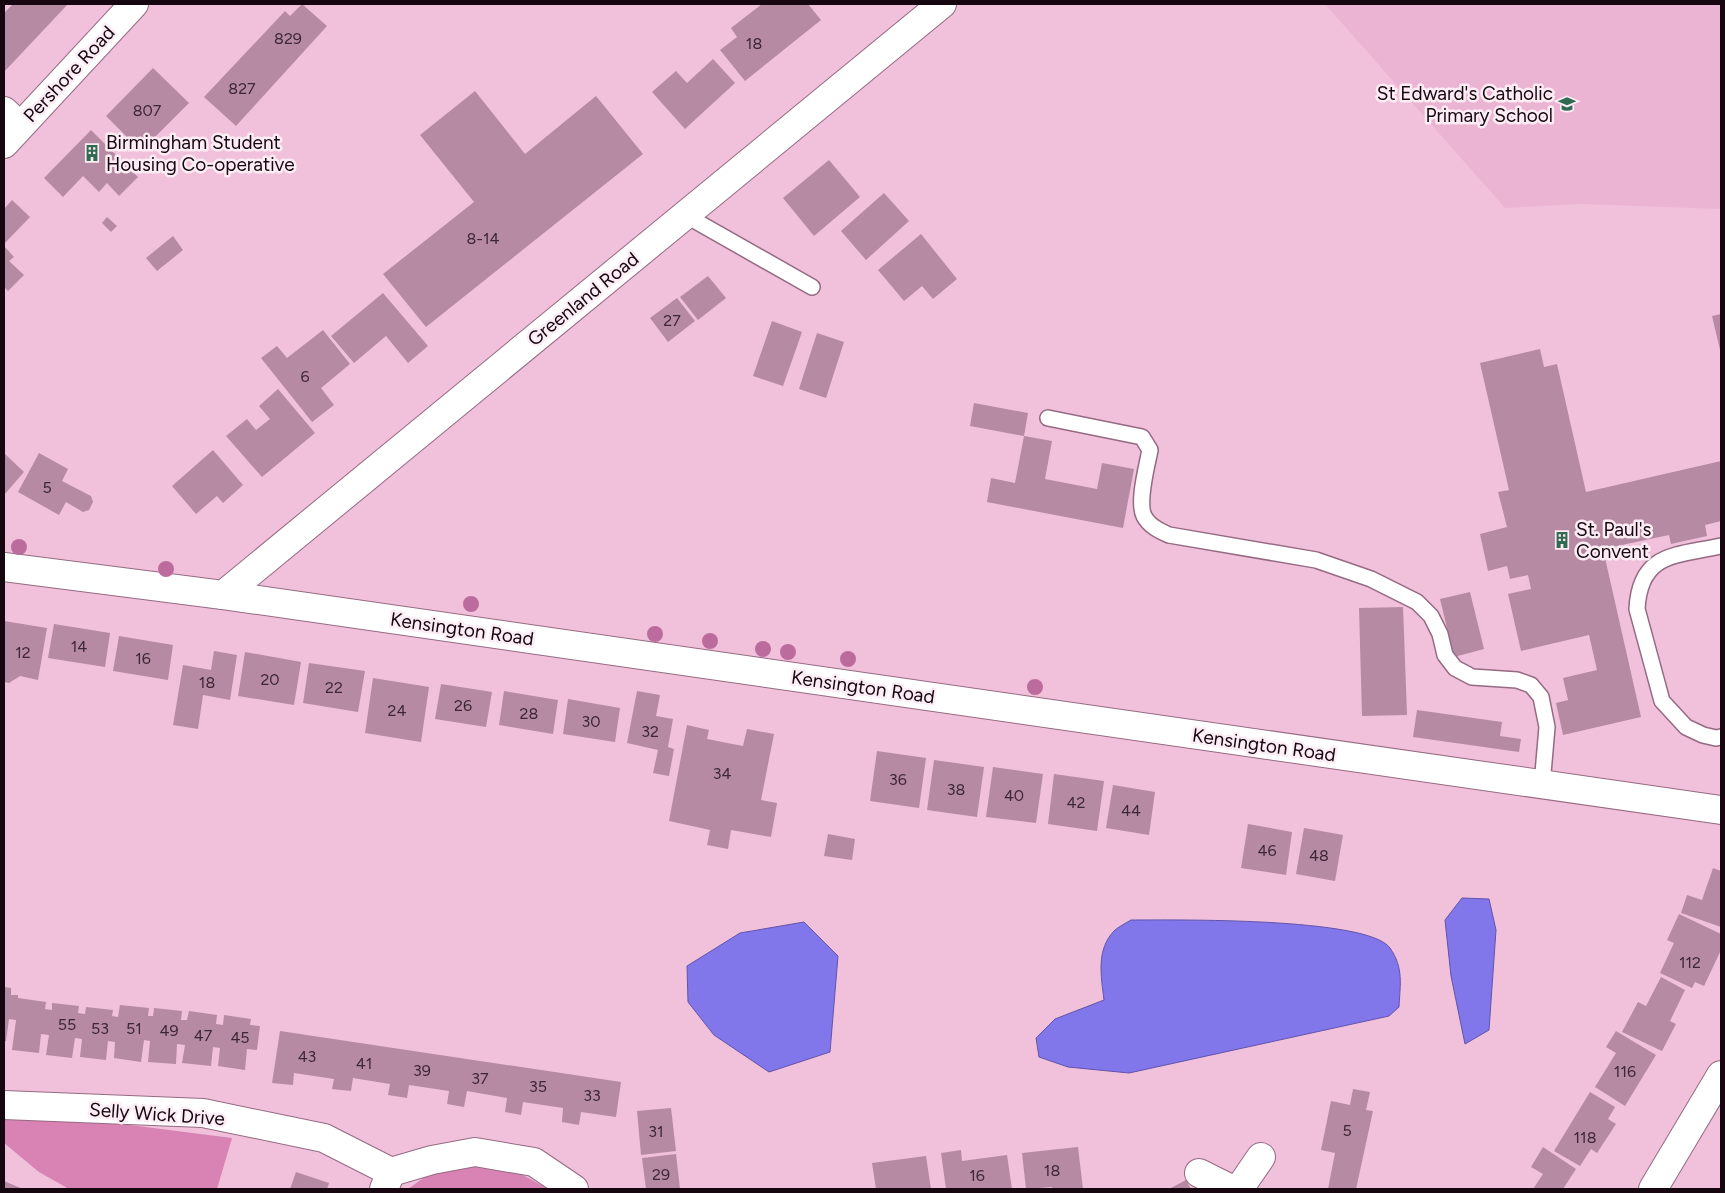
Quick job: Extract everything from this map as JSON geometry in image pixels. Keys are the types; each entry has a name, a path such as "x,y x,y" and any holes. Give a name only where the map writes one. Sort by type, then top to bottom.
{"street":[{"name":"Pershore Road","path":"9,127 134,4"},
{"name":"Greenland Road","path":"223,595 942,4"},
{"name":"Kensington Road","path":"4,566 223,595 1721,810"},
{"path":"1653,1189 1721,1075"},
{"name":"Selly Wick Drive","path":"4,1105 203,1113 324,1138 388,1180 432,1160 475,1152 534,1162 574,1189"},
{"path":"1239,1189 1261,1157"},
{"path":"1199,1172 1231,1189"}],"lane":[{"path":"685,215 812,287"},
{"path":"1048,418 1142,436 1150,450 1141,504 1144,516 1150,524 1159,530 1169,535 1316,560 1371,579 1417,602 1431,616 1440,634 1445,655 1455,668 1472,677 1518,680 1531,685 1541,697 1547,727 1542,785"},
{"path":"1721,546 1669,558 1656,563 1648,571 1640,585 1637,609 1662,701 1686,727 1716,738 1721,737"}],"shaded area":[{"name":"St Edward's Catholic Primary School","path":"1325,4 1721,4 1721,209 1580,204 1505,208"},
{"path":"1462,898 1489,899 1496,930 1489,1030 1465,1044 1451,976 1445,920"},
{"path":"1131,920 1268,922 1346,931 1374,938 1390,948 1397,963 1400,977 1399,1007 1389,1016 1129,1073 1068,1067 1039,1057 1036,1038 1055,1019 1104,1000 1101,964 1104,946 1114,931"},
{"path":"804,922 838,956 830,1052 769,1072 714,1035 688,1002 687,966 740,933"},
{"path":"4,1109 232,1138 217,1189 69,1189 39,1172 4,1143"},
{"path":"462,1160 505,1165 548,1189 408,1189 429,1174"}],"building":[{"path":"13,4 68,4 4,72 4,13"},
{"path":"302,4 327,26 236,126 204,97 285,11 290,16"},
{"path":"762,4 808,4 821,20 745,81 720,50 737,37 731,28"},
{"path":"713,59 735,83 685,129 652,92 676,71 687,83"},
{"path":"153,68 189,103 141,151 106,116"},
{"path":"475,91 525,154 596,96 643,154 426,327 383,274 474,202 420,135"},
{"name":"Birmingham Student Housing Co-operative","path":"91,130 138,177 119,196 107,183 99,192 83,176 63,197 44,178"},
{"path":"829,160 860,197 814,236 783,198"},
{"path":"884,193 909,221 866,260 841,231"},
{"path":"12,200 30,217 4,244 4,209"},
{"path":"107,217 117,226 111,232 102,223"},
{"path":"921,234 957,279 933,299 922,286 904,301 878,270"},
{"path":"173,236 183,250 157,271 146,258"},
{"path":"4,246 14,257 9,261 24,275 8,291 4,287"},
{"path":"708,276 726,298 698,320 680,297"},
{"path":"383,293 428,346 408,363 386,336 354,363 331,336"},
{"path":"677,298 695,321 668,342 650,318"},
{"path":"1721,314 1721,354 1712,316"},
{"path":"772,321 802,332 783,386 753,376"},
{"path":"323,330 350,364 321,388 334,405 312,422 261,358 277,346 287,358"},
{"path":"817,333 844,342 826,398 799,389"},
{"name":"St. Paul's Convent","path":"1540,349 1544,367 1557,364 1586,492 1721,461 1721,521 1705,525 1707,536 1671,544 1669,535 1603,549 1641,717 1563,735 1556,703 1568,700 1563,678 1597,670 1589,635 1521,651 1508,594 1531,589 1528,575 1510,579 1507,566 1488,571 1480,534 1507,527 1498,492 1509,490 1480,363"},
{"path":"278,389 315,433 262,477 226,436 247,419 256,430 270,419 259,406"},
{"path":"974,403 1028,413 1024,436 970,426"},
{"path":"1024,436 1052,441 1045,479 1097,489 1102,463 1134,469 1123,528 987,502 991,478 1015,483"},
{"path":"213,450 243,485 223,503 217,496 196,514 172,486"},
{"path":"4,453 24,472 4,495"},
{"path":"39,453 68,469 62,481 91,496 93,502 89,510 83,512 66,502 59,515 18,492"},
{"path":"1470,592 1484,649 1454,657 1440,599"},
{"path":"1403,607 1407,715 1362,716 1359,608"},
{"path":"4,621 47,628 38,680 20,676 9,683 4,682"},
{"path":"54,624 110,633 105,667 48,658"},
{"path":"119,636 173,645 168,680 113,671"},
{"path":"214,651 237,655 230,700 203,695 198,729 173,725 183,665 211,670"},
{"path":"245,652 301,662 294,705 238,696"},
{"path":"309,663 365,671 358,712 303,703"},
{"path":"373,678 429,687 421,742 365,733"},
{"path":"441,684 492,692 486,727 435,719"},
{"path":"504,691 558,700 553,734 499,725"},
{"path":"637,691 660,695 656,716 673,719 668,747 674,749 669,776 653,773 658,750 627,743"},
{"path":"568,699 620,708 615,742 563,734"},
{"path":"1417,710 1502,722 1500,736 1521,739 1519,752 1413,737"},
{"path":"687,725 709,730 707,739 743,746 747,729 774,734 761,800 777,803 771,837 731,830 728,849 707,845 710,830 669,821"},
{"path":"877,751 926,758 919,808 870,801"},
{"path":"934,760 984,767 977,817 927,810"},
{"path":"993,767 1043,774 1036,823 986,817"},
{"path":"1054,774 1104,781 1097,831 1048,824"},
{"path":"1113,785 1155,792 1149,835 1106,828"},
{"path":"1248,824 1292,832 1286,875 1241,868"},
{"path":"1304,828 1343,835 1335,881 1296,874"},
{"path":"828,834 855,839 852,860 824,856"},
{"path":"1713,868 1721,871 1721,927 1681,913 1687,895 1702,900"},
{"path":"1679,914 1721,934 1721,950 1704,986 1695,982 1692,988 1660,973 1674,943 1667,940"},
{"path":"1661,977 1685,990 1670,1021 1676,1024 1662,1051 1622,1032 1638,1002 1646,1006"},
{"path":"4,987 11,988 11,995 18,995 18,998 46,1002 45,1009 52,1010 52,1003 79,1006 78,1013 85,1014 86,1007 113,1010 112,1016 118,1017 120,1005 149,1008 148,1016 153,1016 154,1008 182,1011 181,1020 187,1020 189,1011 217,1015 216,1024 223,1025 224,1015 251,1019 250,1025 260,1026 257,1050 247,1049 245,1070 218,1066 220,1048 213,1047 211,1066 182,1063 185,1045 177,1044 176,1064 148,1062 150,1041 144,1040 141,1062 114,1058 115,1042 108,1041 106,1060 80,1057 82,1039 75,1038 72,1058 46,1055 49,1035 41,1034 39,1053 12,1050 16,1020 9,1019 6,1041 4,1041"},
{"path":"280,1031 621,1082 616,1117 581,1112 579,1125 562,1122 563,1108 523,1102 521,1115 505,1112 507,1098 467,1091 464,1107 447,1104 449,1091 409,1085 407,1098 388,1095 390,1084 353,1078 351,1091 332,1089 334,1079 294,1073 293,1085 272,1083"},
{"path":"1616,1031 1656,1055 1625,1106 1595,1087 1616,1053 1606,1047"},
{"path":"1353,1089 1370,1092 1366,1110 1373,1111 1356,1189 1328,1189 1335,1153 1321,1150 1331,1101 1350,1105"},
{"path":"1590,1092 1615,1107 1608,1119 1616,1124 1597,1153 1591,1149 1580,1166 1554,1151"},
{"path":"671,1108 676,1151 641,1155 637,1111"},
{"path":"1078,1147 1083,1189 1052,1189 1052,1187 1026,1189 1022,1153"},
{"path":"1543,1147 1576,1169 1563,1189 1533,1189 1543,1174 1531,1167"},
{"path":"961,1150 962,1161 1007,1155 1012,1189 946,1189 941,1153"},
{"path":"676,1154 680,1189 646,1189 642,1158"},
{"path":"926,1156 931,1189 876,1189 872,1163"},
{"path":"296,1172 329,1183 327,1189 290,1189"},
{"path":"1186,1180 1191,1189 1169,1189"},
{"path":"4,1181 23,1189 4,1189"}],"place":[{"name":"St Edward's Catholic Primary School","path":"1567,104"},
{"name":"Birmingham Student Housing Co-operative","path":"92,153"},
{"name":"St. Paul's Convent","path":"1562,540"}]}
